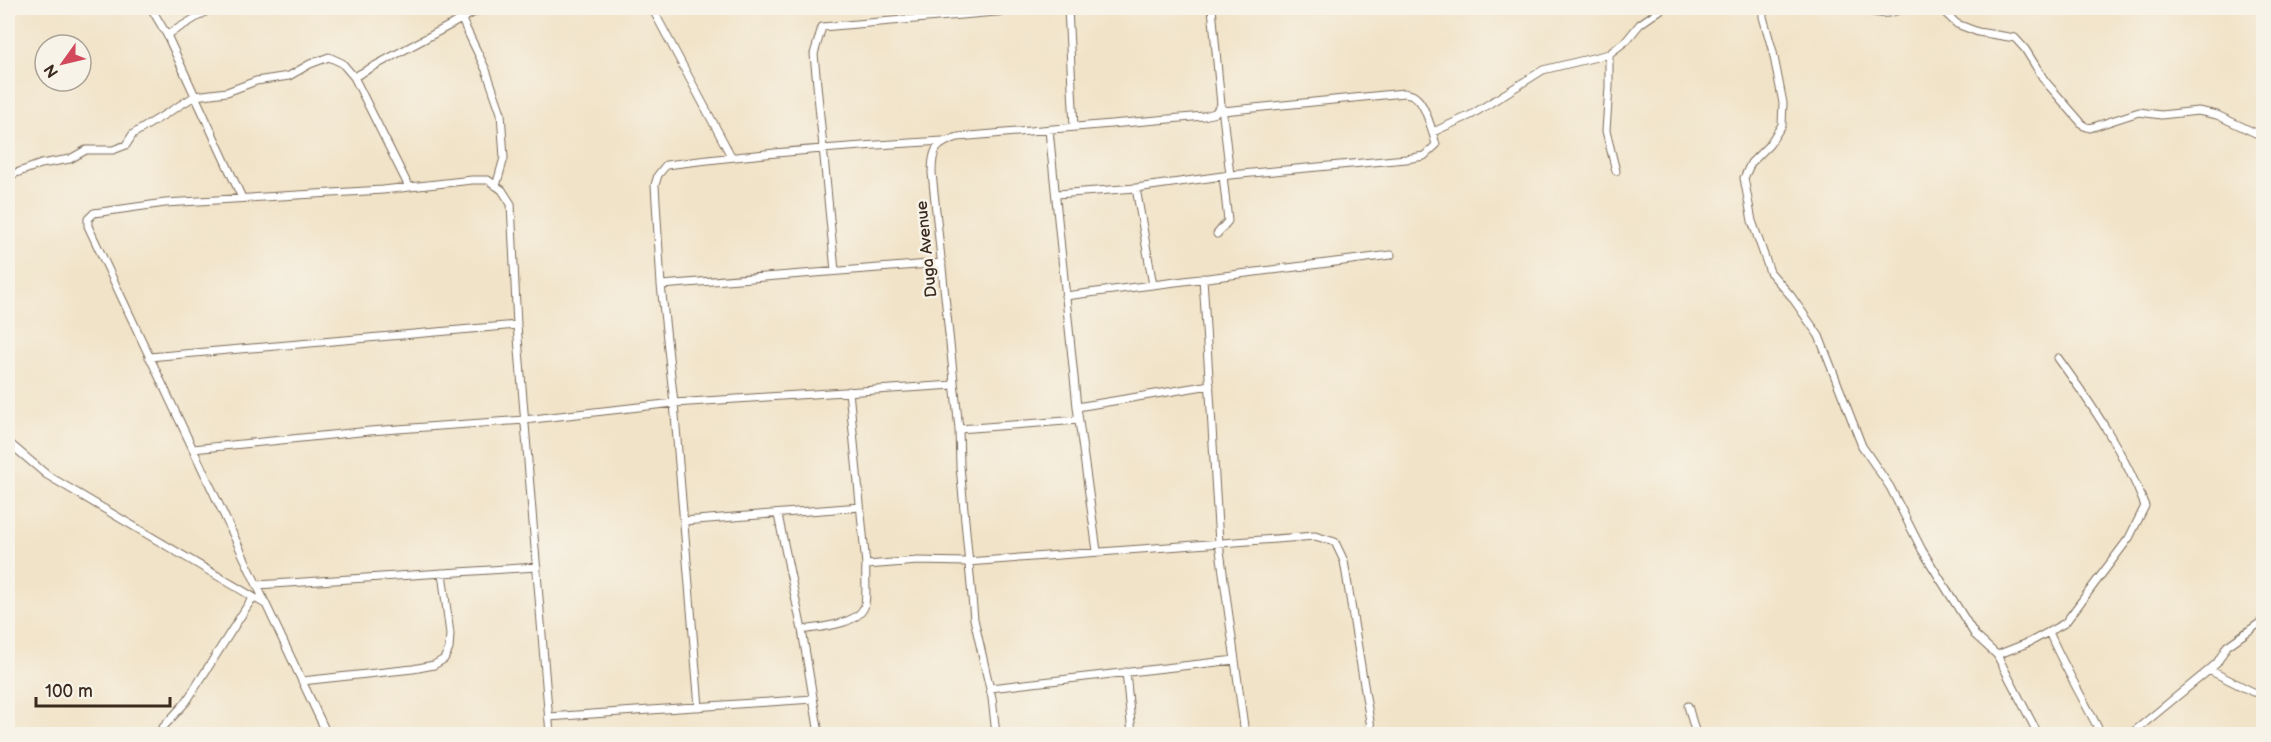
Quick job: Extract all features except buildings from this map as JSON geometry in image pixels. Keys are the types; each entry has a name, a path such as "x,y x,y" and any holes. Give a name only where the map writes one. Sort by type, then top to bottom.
{"street":[{"path":"151,8 167,35 242,198"},
{"path":"167,35 212,8"},
{"path":"354,77 482,8"},
{"path":"652,8 731,156"},
{"path":"835,272 814,54 822,27 1043,8"},
{"path":"1068,8 1074,127"},
{"path":"1212,8 1222,108 1228,221 1217,234"},
{"path":"1433,132 1472,115 1543,70 1609,54 1627,40 1640,24 1663,8"},
{"path":"1763,8 1763,17 1773,52 1783,103 1782,125 1769,145 1751,163 1744,178 1752,221 1770,272 1791,296 1819,336 1862,446 1890,488 1922,550 1975,635 1997,655 2038,735"},
{"path":"1861,8 1878,14 1892,13 1903,8"},
{"path":"1940,8 1957,24 1978,32 2015,38 2025,49 2045,81 2084,126 2090,128 2139,112 2161,115 2198,111 2217,115 2264,137"},
{"path":"462,20 486,70 501,113 504,158 496,186"},
{"path":"1609,54 1610,87 1606,131 1616,171"},
{"path":"8,176 41,164 70,159 86,150 113,150 126,145 133,134 195,96 226,92 256,81 289,76 310,64 329,57 342,63 354,77 410,187"},
{"path":"699,707 674,403 661,285 655,185 658,175 666,165 823,147 945,141 958,137 1204,116 1222,108 1404,93 1416,96 1422,105 1436,145 1424,156 1057,195"},
{"path":"1049,130 1077,408 1097,551"},
{"name":"Duga Avenue","path":"945,141 936,147 932,160 932,174 959,429 967,562 974,619 990,688 996,735"},
{"path":"327,735 88,226 87,219 94,213 165,203 410,187 472,180 488,180 502,190 511,204 517,326 550,735"},
{"path":"1136,188 1153,285"},
{"path":"1065,296 1391,255"},
{"path":"661,285 942,263"},
{"path":"1203,279 1219,543 1245,735"},
{"path":"149,357 517,326"},
{"path":"1997,655 2030,642 2065,623 2129,538 2145,506 2101,417 2058,358"},
{"path":"193,449 370,431 524,420 674,403 954,385"},
{"path":"1077,408 1210,385"},
{"path":"802,630 838,624 855,617 865,605 866,565 849,391"},
{"path":"959,429 1079,420"},
{"path":"8,442 47,475 265,604"},
{"path":"684,521 860,507"},
{"path":"778,515 802,630 819,735"},
{"path":"866,565 918,561 967,562 1316,536 1335,542 1344,561 1372,735"},
{"path":"257,585 537,567"},
{"path":"302,681 413,669 434,665 444,659 449,649 450,634 442,573"},
{"path":"157,735 186,702 253,597"},
{"path":"2131,735 2217,663 2227,646 2264,620"},
{"path":"2049,632 2067,673 2082,695 2101,735"},
{"path":"990,688 1235,660"},
{"path":"2209,670 2253,692 2264,693"},
{"path":"1125,672 1132,735"},
{"path":"548,717 813,699"},
{"path":"1688,706 1696,735"}]}
